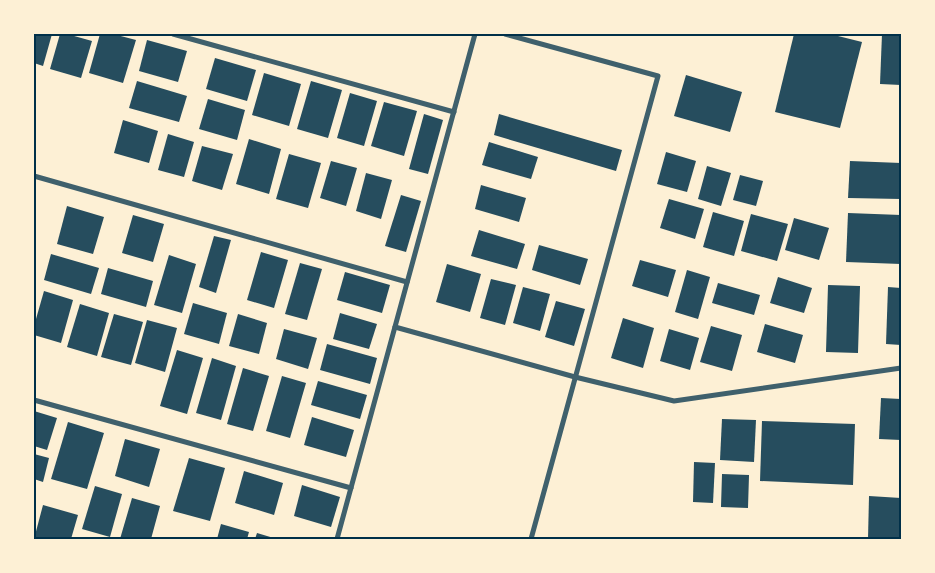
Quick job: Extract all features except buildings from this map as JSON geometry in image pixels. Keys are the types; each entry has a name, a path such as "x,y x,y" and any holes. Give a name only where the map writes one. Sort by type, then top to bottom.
{"street":[{"path":"173,34 454,112"},
{"path":"337,539 475,34"},
{"path":"505,34 658,76 531,539"},
{"path":"34,176 407,282"},
{"path":"395,327 575,377 674,400 901,368"},
{"path":"34,400 351,488"}]}
